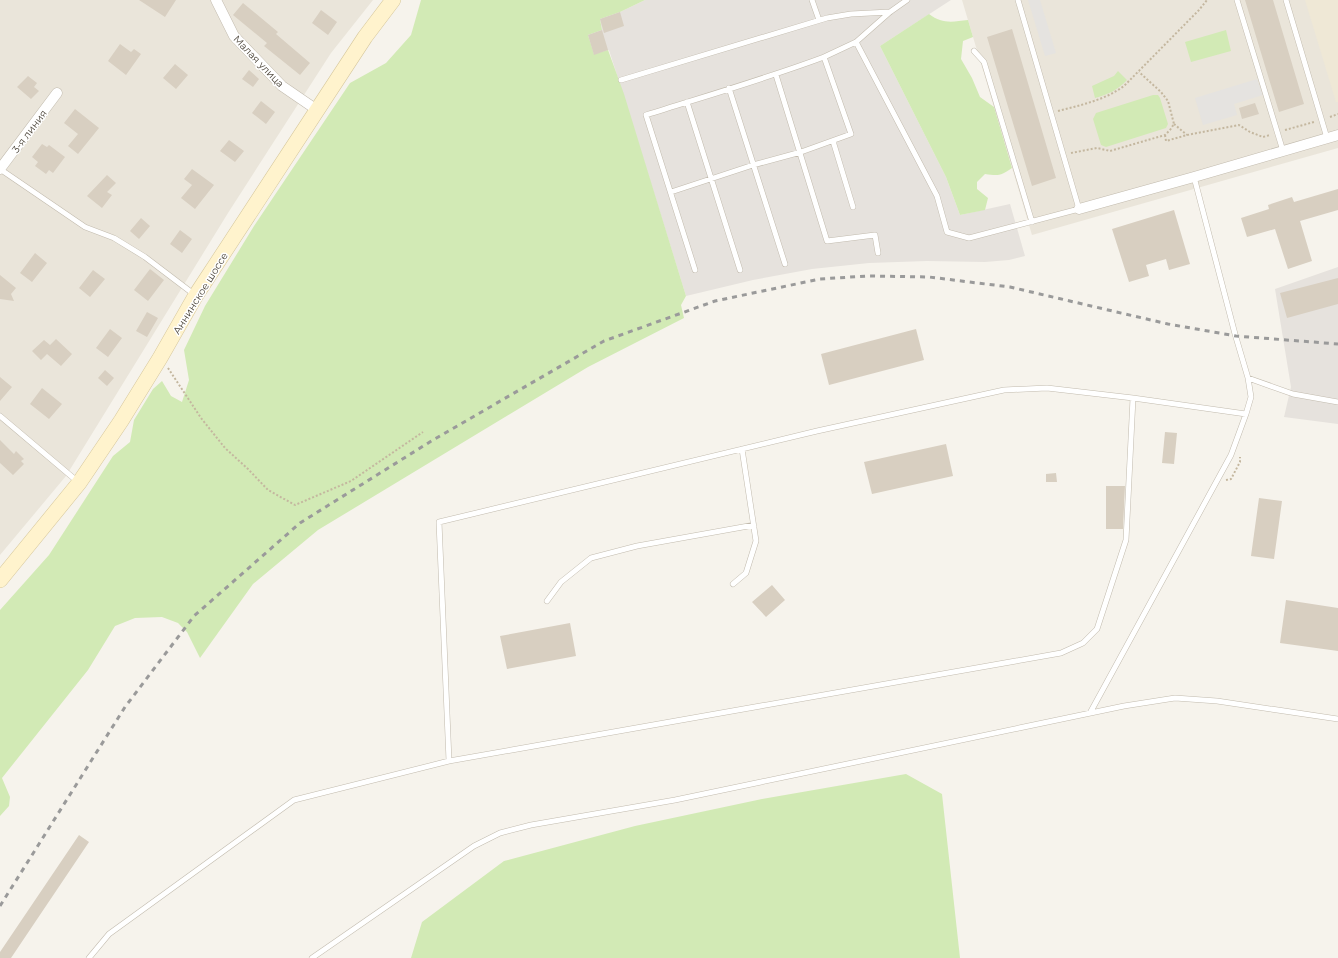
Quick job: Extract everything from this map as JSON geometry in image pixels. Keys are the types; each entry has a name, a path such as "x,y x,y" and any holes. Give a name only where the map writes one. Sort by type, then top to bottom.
{"main road":[{"name":"Аннинское шоссе","path":"0,580 79,483 121,421 160,358 196,295 365,37 393,0"}],"street":[{"name":"Малая улица","path":"216,0 234,36 282,86 317,110"},
{"name":"3-я линия","path":"0,169 57,93"},
{"path":"1079,209 1338,135"}],"lane":[{"path":"812,0 819,20"},
{"path":"695,270 646,116 728,88 776,75 824,57 856,42 890,12 907,0"},
{"path":"856,42 937,196 947,232 969,238 1032,222 1079,209 1018,0"},
{"path":"1237,0 1283,151"},
{"path":"1286,0 1327,138"},
{"path":"621,80 819,20 851,14 890,12"},
{"path":"974,51 984,62 1032,222"},
{"path":"671,192 753,165 801,152 851,134 824,57"},
{"path":"776,75 801,152 827,241 875,235 878,253"},
{"path":"728,88 784,264"},
{"path":"687,102 740,270"},
{"path":"834,141 853,207"},
{"path":"0,169 85,227 114,238 144,257 196,295"},
{"path":"1090,713 1230,456 1251,397 1248,378 1215,260 1194,177"},
{"path":"1248,378 1293,394 1338,402"},
{"path":"449,761 439,522 742,449 1004,390 1047,388 1246,414"},
{"path":"89,958 109,934 294,800 449,761 1062,652 1083,643 1097,629 1126,540 1132,398"},
{"path":"0,416 79,483"},
{"path":"733,584 746,573 756,541 742,449"},
{"path":"547,601 562,582 591,558 636,546 754,525"},
{"path":"312,958 474,846 500,833 531,825 675,800 1124,706 1176,698 1217,700 1338,719"}],"path":[{"path":"1051,113 1095,101 1115,93 1139,72 1207,0"},
{"path":"1139,72 1168,101 1174,124 1187,134"},
{"path":"1165,135 1166,141 1187,134 1239,125 1250,132 1263,137 1338,114"},
{"path":"1063,156 1097,148 1110,151 1165,135 1174,124"},
{"path":"160,358 201,418 225,448 268,490 295,505 351,481 423,432"}],"shaded area":[{"path":"0,0 373,0 331,53 228,213 66,476 0,555"},
{"path":"645,0 951,0 880,46 946,177 960,215 1010,204 1025,256 1009,260 985,262 927,261 869,263 812,269 753,280 686,296 609,50 594,55 588,35 602,30 600,19 620,12"},
{"path":"962,0 1338,0 1338,148 1032,235"},
{"path":"1028,0 1040,0 1056,53 1045,56"},
{"path":"1305,0 1338,0 1338,102 1336,102"},
{"path":"1257,79 1263,95 1234,104 1237,115 1203,125 1195,98"},
{"path":"1338,267 1338,424 1284,417 1291,387 1275,289"}],"green space":[{"path":"421,0 645,0 620,12 600,19 602,30 588,35 594,54 608,50 624,94 686,296 681,305 684,318 588,367 318,530 253,584 200,658 187,632 178,623 162,617 135,618 115,626 88,670 2,778 10,797 9,806 0,816 0,610 49,555 113,456 130,442 134,420 153,389 162,381 171,396 182,402 189,380 184,350 205,306 254,226 350,83 386,63 411,35"},
{"path":"929,14 943,21 952,22 968,20 973,37 963,41 961,59 972,78 980,97 994,107 1012,168 999,175 985,174 977,182 977,189 988,198 985,210 960,215 946,177 880,46"},
{"path":"1226,30 1231,51 1191,62 1185,42"},
{"path":"1118,71 1127,80 1112,92 1095,98 1092,86 1114,76"},
{"path":"1153,95 1158,95 1160,98 1168,124 1166,128 1106,147 1101,145 1093,119 1096,113"},
{"path":"906,774 942,794 960,958 411,958 422,922 504,861 635,826 762,799"}],"building":[{"path":"139,0 176,0 165,17"},
{"path":"1245,0 1273,0 1304,104 1279,112"},
{"path":"243,3 278,32 276,34 310,63 300,75 264,46 267,43 233,15"},
{"path":"321,10 337,22 328,35 312,23"},
{"path":"620,12 624,26 604,33 600,19"},
{"path":"1012,29 1056,178 1032,186 987,37"},
{"path":"602,30 608,50 594,55 588,35"},
{"path":"120,44 131,52 134,49 141,54 126,75 108,61"},
{"path":"175,64 188,75 176,89 163,78"},
{"path":"249,70 259,79 253,87 242,79"},
{"path":"28,76 37,83 34,87 39,91 31,99 17,87"},
{"path":"261,101 275,112 266,124 252,113"},
{"path":"1255,103 1259,114 1242,119 1239,108"},
{"path":"75,109 99,128 78,154 68,146 78,134 64,123"},
{"path":"229,140 244,151 235,162 220,151"},
{"path":"42,144 47,147 49,145 65,157 53,173 49,170 46,174 35,166 38,162 32,157"},
{"path":"192,169 214,185 195,209 181,198 192,185 184,179"},
{"path":"107,175 116,183 107,192 112,195 102,208 87,196"},
{"path":"1338,189 1338,210 1300,221 1312,261 1288,269 1275,229 1247,237 1241,218 1269,209 1268,205 1292,197 1294,202"},
{"path":"1174,210 1190,264 1169,270 1166,259 1146,265 1149,276 1129,282 1112,229"},
{"path":"141,218 150,226 139,239 130,231"},
{"path":"180,230 192,239 182,253 170,244"},
{"path":"35,253 47,263 32,282 20,273"},
{"path":"150,269 164,280 148,301 134,290"},
{"path":"93,270 105,279 90,297 79,288"},
{"path":"0,275 16,288 11,294 14,301 0,299"},
{"path":"1338,278 1338,304 1287,318 1280,293"},
{"path":"147,312 158,318 147,337 136,331"},
{"path":"110,329 122,338 108,357 96,348"},
{"path":"916,329 924,360 829,385 821,354"},
{"path":"56,339 72,354 61,366 47,354 41,360 32,351 44,340 50,345"},
{"path":"105,370 114,378 107,386 98,378"},
{"path":"0,377 12,387 0,401"},
{"path":"42,388 62,404 49,419 30,404"},
{"path":"1165,432 1177,433 1174,464 1162,463"},
{"path":"0,440 14,454 16,451 24,459 21,461 24,464 13,475 0,463"},
{"path":"946,444 953,476 872,494 864,462"},
{"path":"1056,473 1057,482 1046,482 1046,474"},
{"path":"1106,486 1125,486 1123,529 1106,529"},
{"path":"1259,498 1282,501 1274,559 1251,556"},
{"path":"772,585 785,600 766,617 752,602"},
{"path":"1286,600 1338,608 1338,651 1280,643"},
{"path":"570,623 576,656 507,669 500,636"},
{"path":"79,835 89,842 11,958 0,958 0,952"}],"railway":[{"path":"0,906 125,707 194,616 300,523 433,440 604,341 715,301 820,279 868,276 929,277 1010,287 1168,324 1236,336 1338,344"}]}
